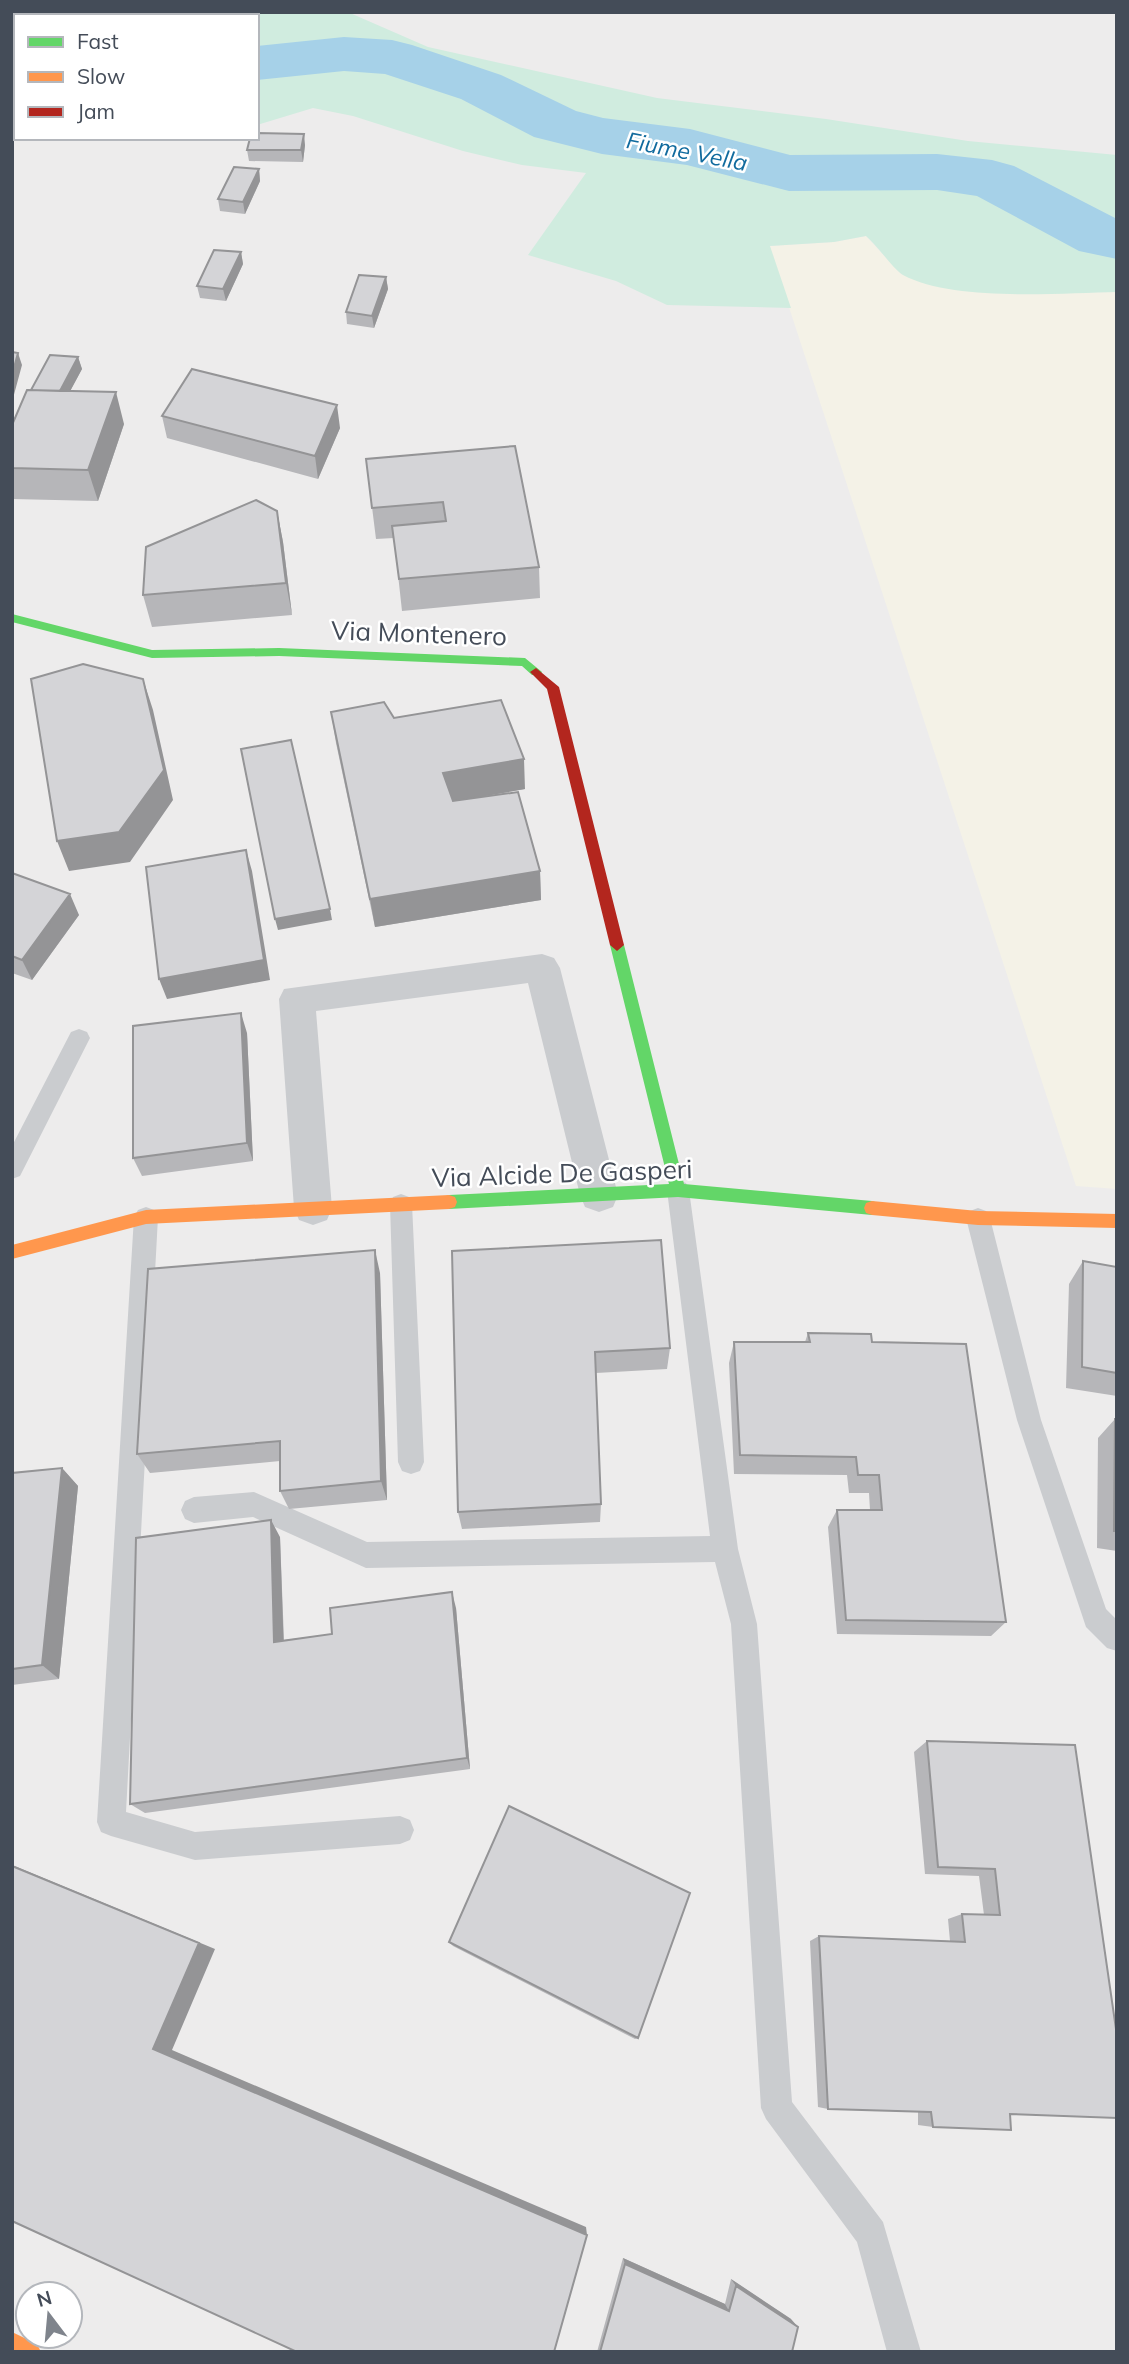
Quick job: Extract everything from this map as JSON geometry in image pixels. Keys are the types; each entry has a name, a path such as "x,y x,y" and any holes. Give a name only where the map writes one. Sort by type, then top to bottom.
{"street":[{"name":"Via Montenero","path":"12,618 152,654 279,652 525,662 553,687 678,1190"},
{"path":"313,1208 297,999 541,968 599,1195"},
{"name":"Via Alcide De Gasperi","path":"12,1252 146,1217 678,1190 978,1218 1117,1221"},
{"path":"12,2344 29,2352"}],"lane":[{"path":"12,1169 79,1038"},
{"path":"678,1190 724,1549 744,1624 777,2108 872,2234 904,2352"},
{"path":"401,1204 411,1462"},
{"path":"146,1217 111,1822 195,1846 400,1830"},
{"path":"978,1218 1030,1420 1056,1499 1096,1618 1117,1638"},
{"path":"194,1510 254,1504 366,1555 724,1549"}],"shaded area":[{"path":"866,236 901,274 934,285 1002,293 1117,292 1117,1189 1076,1186 769,246 834,242"}],"green space":[{"path":"12,12 350,13 428,47 657,98 826,119 968,141 1117,155 1117,292 978,293 924,284 903,275 866,236 834,242 770,246 791,308 667,305 616,281 528,255 586,173 522,165 463,151 353,116 313,108 259,124 259,14 14,14 12,117"}],"building":[{"path":"259,133 304,134 301,150 247,150 250,140 259,140"},
{"path":"234,167 259,169 243,202 218,199"},
{"path":"214,250 241,252 223,289 197,286"},
{"path":"359,275 386,277 372,316 346,312"},
{"path":"12,352 18,353 12,375"},
{"path":"50,355 78,357 60,391 31,390"},
{"path":"192,369 337,405 315,456 162,416"},
{"path":"27,390 116,392 88,470 12,468 12,425"},
{"path":"515,446 539,567 399,579 392,526 446,521 443,502 372,508 366,459"},
{"path":"256,500 277,511 286,583 143,595 146,547"},
{"path":"83,664 143,679 164,770 119,832 57,841 31,679"},
{"path":"501,700 524,759 443,773 453,801 518,792 540,871 370,899 331,712 384,702 394,718"},
{"path":"291,740 330,909 275,919 241,749"},
{"path":"246,850 264,960 159,979 146,867"},
{"path":"12,873 70,894 22,960 12,956"},
{"path":"241,1013 247,1143 133,1158 133,1026"},
{"path":"661,1240 670,1348 595,1352 601,1504 458,1512 452,1251"},
{"path":"375,1250 381,1481 280,1491 280,1441 137,1454 148,1269"},
{"path":"1083,1261 1117,1267 1117,1373 1082,1367"},
{"path":"808,1333 871,1334 872,1342 966,1344 1006,1622 846,1620 837,1510 882,1510 879,1475 858,1475 856,1457 740,1455 734,1342 810,1342"},
{"path":"1117,1419 1117,1531 1114,1531"},
{"path":"62,1468 42,1665 12,1669 12,1473"},
{"path":"271,1520 274,1642 332,1634 330,1608 452,1592 467,1758 130,1804 136,1538"},
{"path":"927,1741 1075,1745 1117,2036 1117,2118 1010,2114 1011,2130 933,2127 931,2112 828,2109 819,1936 965,1942 962,1914 1000,1915 995,1869 938,1867"},
{"path":"509,1806 690,1893 638,2038 449,1942"},
{"path":"12,1866 199,1943 153,2049 587,2235 554,2352 297,2352 12,2221"},
{"path":"625,2264 729,2311 736,2286 798,2327 792,2352 600,2352"}],"waterway":[{"name":"Fiume Vella","path":"259,63 344,54 392,57 481,87 555,124 602,136 690,147 789,173 937,172 992,179 1102,237 1117,240"}],"traffic: fast":[{"path":"12,618 152,654 279,652 525,662 536,672"},
{"path":"617,945 678,1190"},
{"path":"449,1202 678,1190 872,1208"}],"traffic: slow":[{"path":"12,1252 146,1217 449,1202"},
{"path":"872,1208 978,1218 1117,1221"},
{"path":"12,2344 29,2352"}],"traffic: jam":[{"path":"536,672 553,687 617,945"}]}
